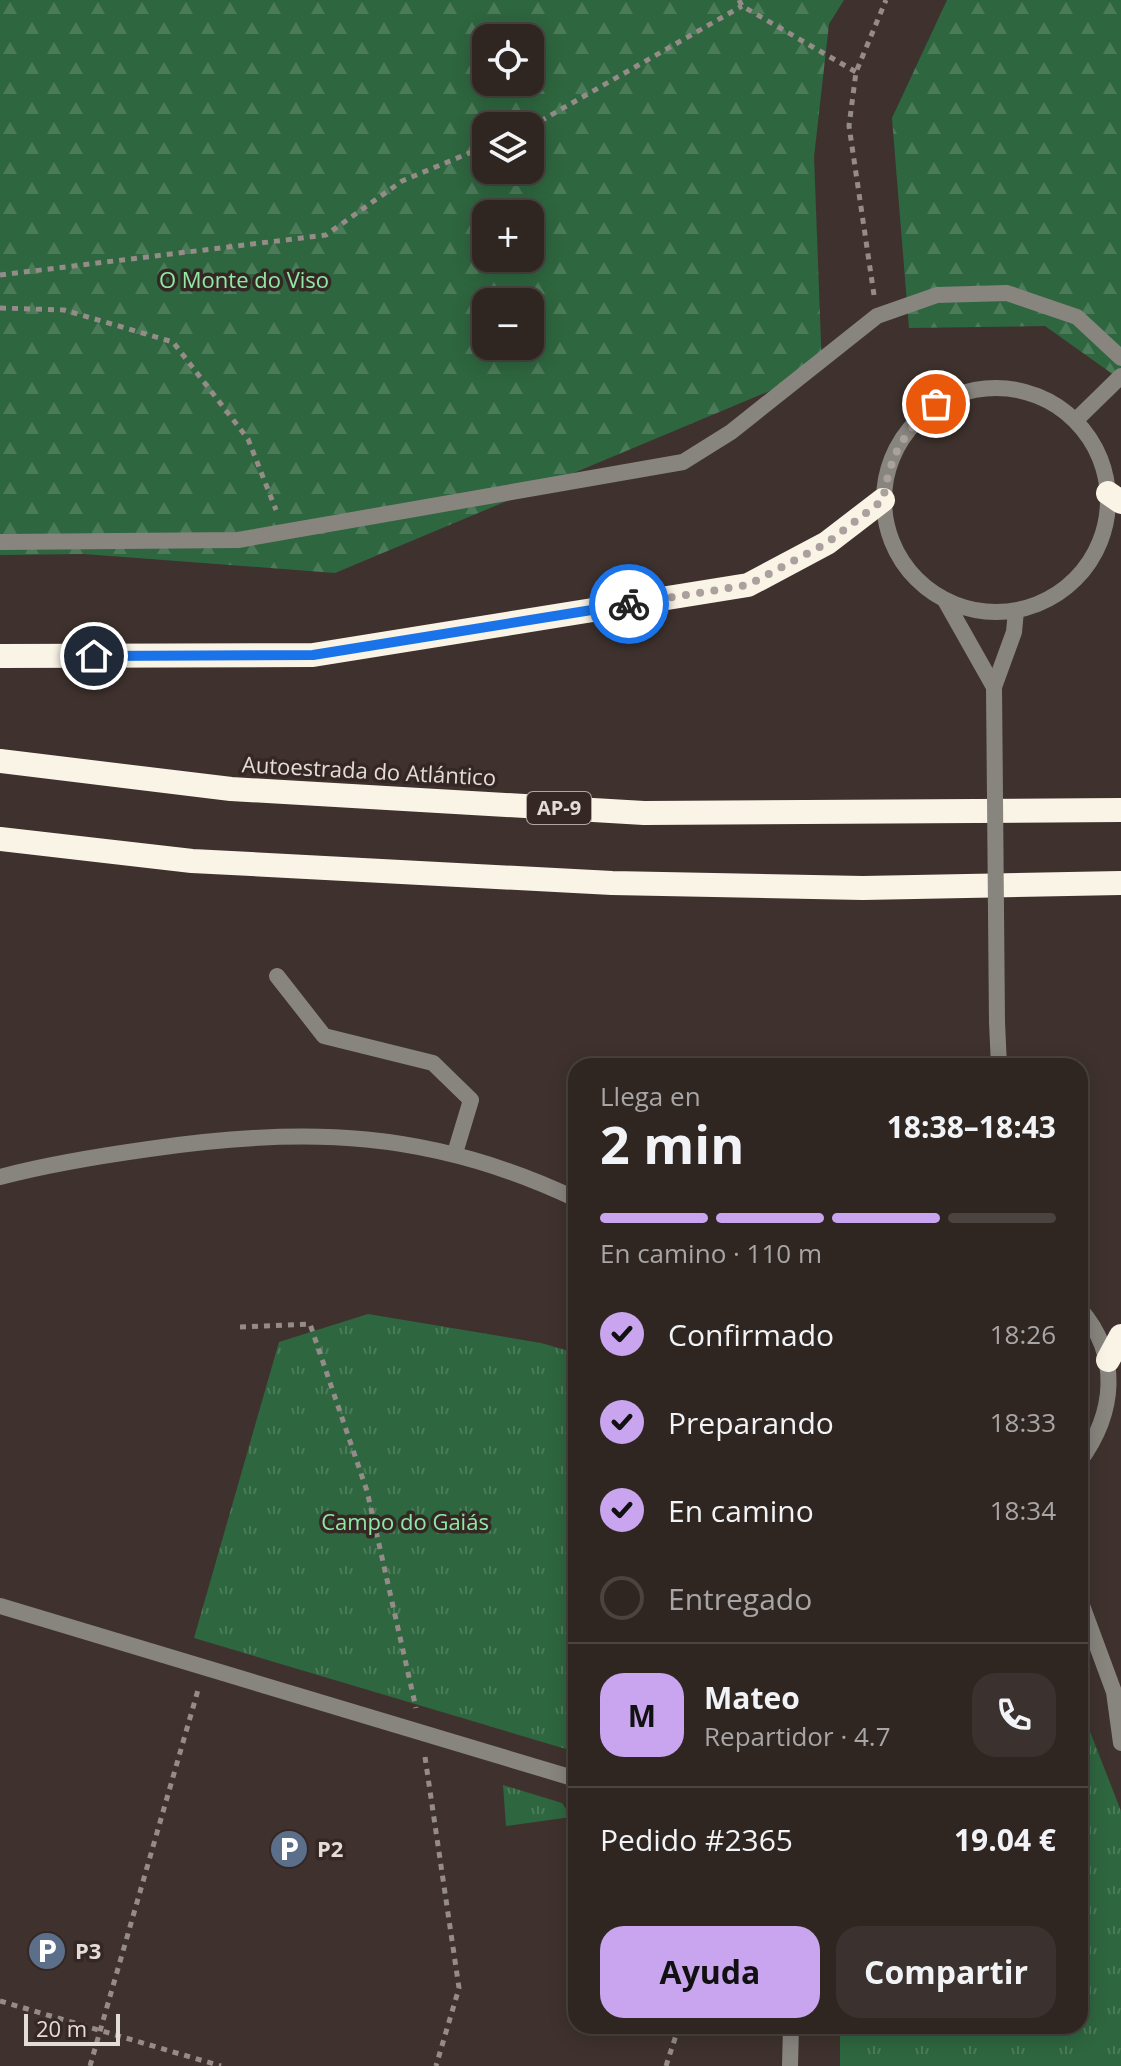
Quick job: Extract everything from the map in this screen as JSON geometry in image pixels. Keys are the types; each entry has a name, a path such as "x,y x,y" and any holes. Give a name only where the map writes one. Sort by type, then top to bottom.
{"highway":[{"path":"0,656 313,655 748,585 827,543 883,500"},
{"name":"Autoestrada do Atlántico","path":"0,761 231,789 644,813 1121,810"},
{"path":"0,839 192,861 612,883 863,888 1121,883"},
{"path":"1108,1360 1121,1336"}],"street":[{"path":"0,542 238,540 284,529 683,462 731,432 877,316 937,295 1007,293 1077,317 1121,358"},
{"path":"1076,420 1121,376"},
{"path":"1009,388 1045,398 1076,420 1098,454 1115,497 1094,556 1074,581 1047,600 1016,611 981,612 946,602 920,584 900,560 887,532 883,500 889,463 908,429 936,404 971,389 1009,388"},
{"path":"946,602 994,687"},
{"path":"999,1058 994,687 1014,632 1016,611"},
{"path":"277,976 324,1036 433,1063 471,1100 455,1153"},
{"path":"0,1177 97,1156 232,1137 312,1135 386,1139 455,1153 568,1196"},
{"path":"1088,1318 1108,1360 1109,1398 1099,1436 1088,1450"},
{"path":"0,1606 568,1777"},
{"path":"1088,1619 1118,1692 1121,1743"},
{"path":"790,2066 791,2034"}],"path":[{"path":"877,316 849,126 856,72 886,0"},
{"path":"544,119 741,3 856,72"},
{"path":"0,275 326,235 402,181 472,152"},
{"path":"0,308 64,310 173,342 248,439 284,529"},
{"path":"240,1327 310,1324 367,1491 421,1733 459,1988 436,2066"},
{"path":"90,2066 204,1667"},
{"path":"0,2001 221,2066"},
{"path":"666,2066 676,2034"}],"green space":[{"name":"O Monte do Viso","path":"0,0 844,0 829,24 814,157 822,369 335,573 84,554 0,555"},
{"path":"947,0 1121,0 1121,380 1045,326 909,328 892,118"},
{"name":"Campo do Gaiás","path":"368,1314 541,1343 568,1351 568,1750 194,1638 279,1342"},
{"path":"1088,1726 1121,1811 1121,2066 840,2066 840,2034 1088,2034"},
{"path":"503,1785 562,1803 568,1812 568,1817 506,1826"}],"way so far":[{"path":"629,604 748,585 827,543 883,500 889,463 908,429 936,404"}],"place":[{"name":"P2","path":"289,1849"},
{"name":"P3","path":"47,1951"}],"route":[{"path":"94,656 313,655 629,604"}]}
